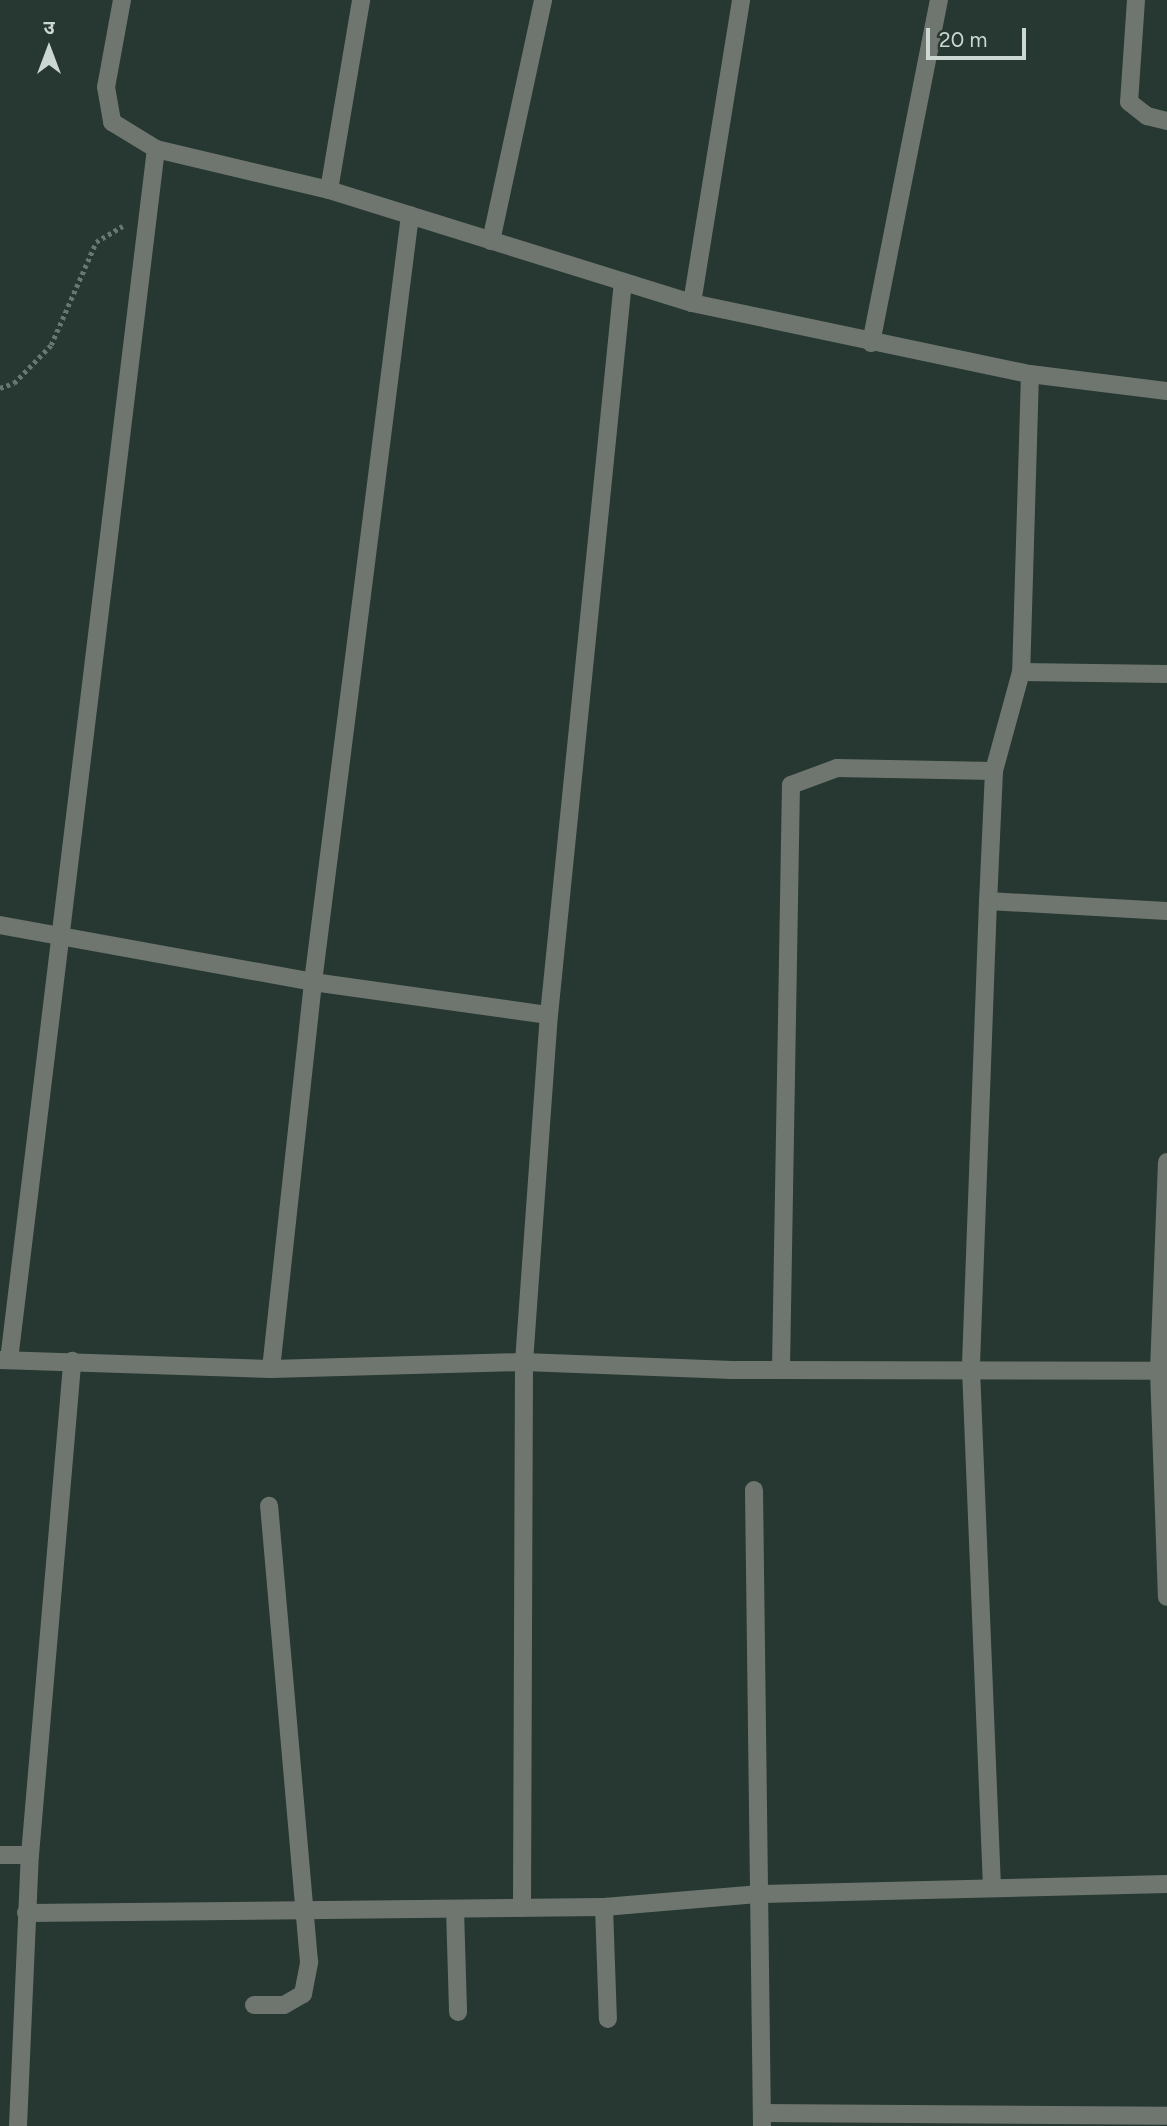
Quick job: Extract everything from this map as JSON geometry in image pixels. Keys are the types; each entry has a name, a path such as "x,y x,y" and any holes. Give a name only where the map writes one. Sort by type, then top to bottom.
{"street":[{"path":"122,0 106,87 112,122 156,149 329,190 692,303 871,343 1030,374 1167,391"},
{"path":"329,190 361,0"},
{"path":"491,241 543,0"},
{"path":"692,303 741,0"},
{"path":"871,343 939,0"},
{"path":"1136,0 1129,102 1147,116 1167,121"},
{"path":"156,149 144,221 5,1360 271,1369 524,1362 781,1368 1163,1371"},
{"path":"271,1369 313,982 410,215"},
{"path":"522,1908 524,1362 549,1015 623,282"},
{"path":"992,1887 971,1369 994,771 1021,672 1030,374"},
{"path":"1021,672 1167,674"},
{"path":"781,1368 790,785 837,768 994,771"},
{"path":"988,901 1167,911"},
{"path":"0,925 57,933 313,982 549,1015"},
{"path":"1167,1161 1163,1371 1167,1597"},
{"path":"18,2126 30,1855 72,1361"},
{"path":"754,1490 762,2120 1036,2120 1167,2116"},
{"path":"254,2005 284,2005 303,1994 309,1962 269,1506"},
{"path":"0,1856 30,1855"},
{"path":"26,1913 604,1907 760,1894 1167,1884"},
{"path":"604,1907 608,2019"},
{"path":"455,1909 458,2012"}],"path":[{"path":"0,388 14,383 51,345 96,242 113,228 144,221"}]}
